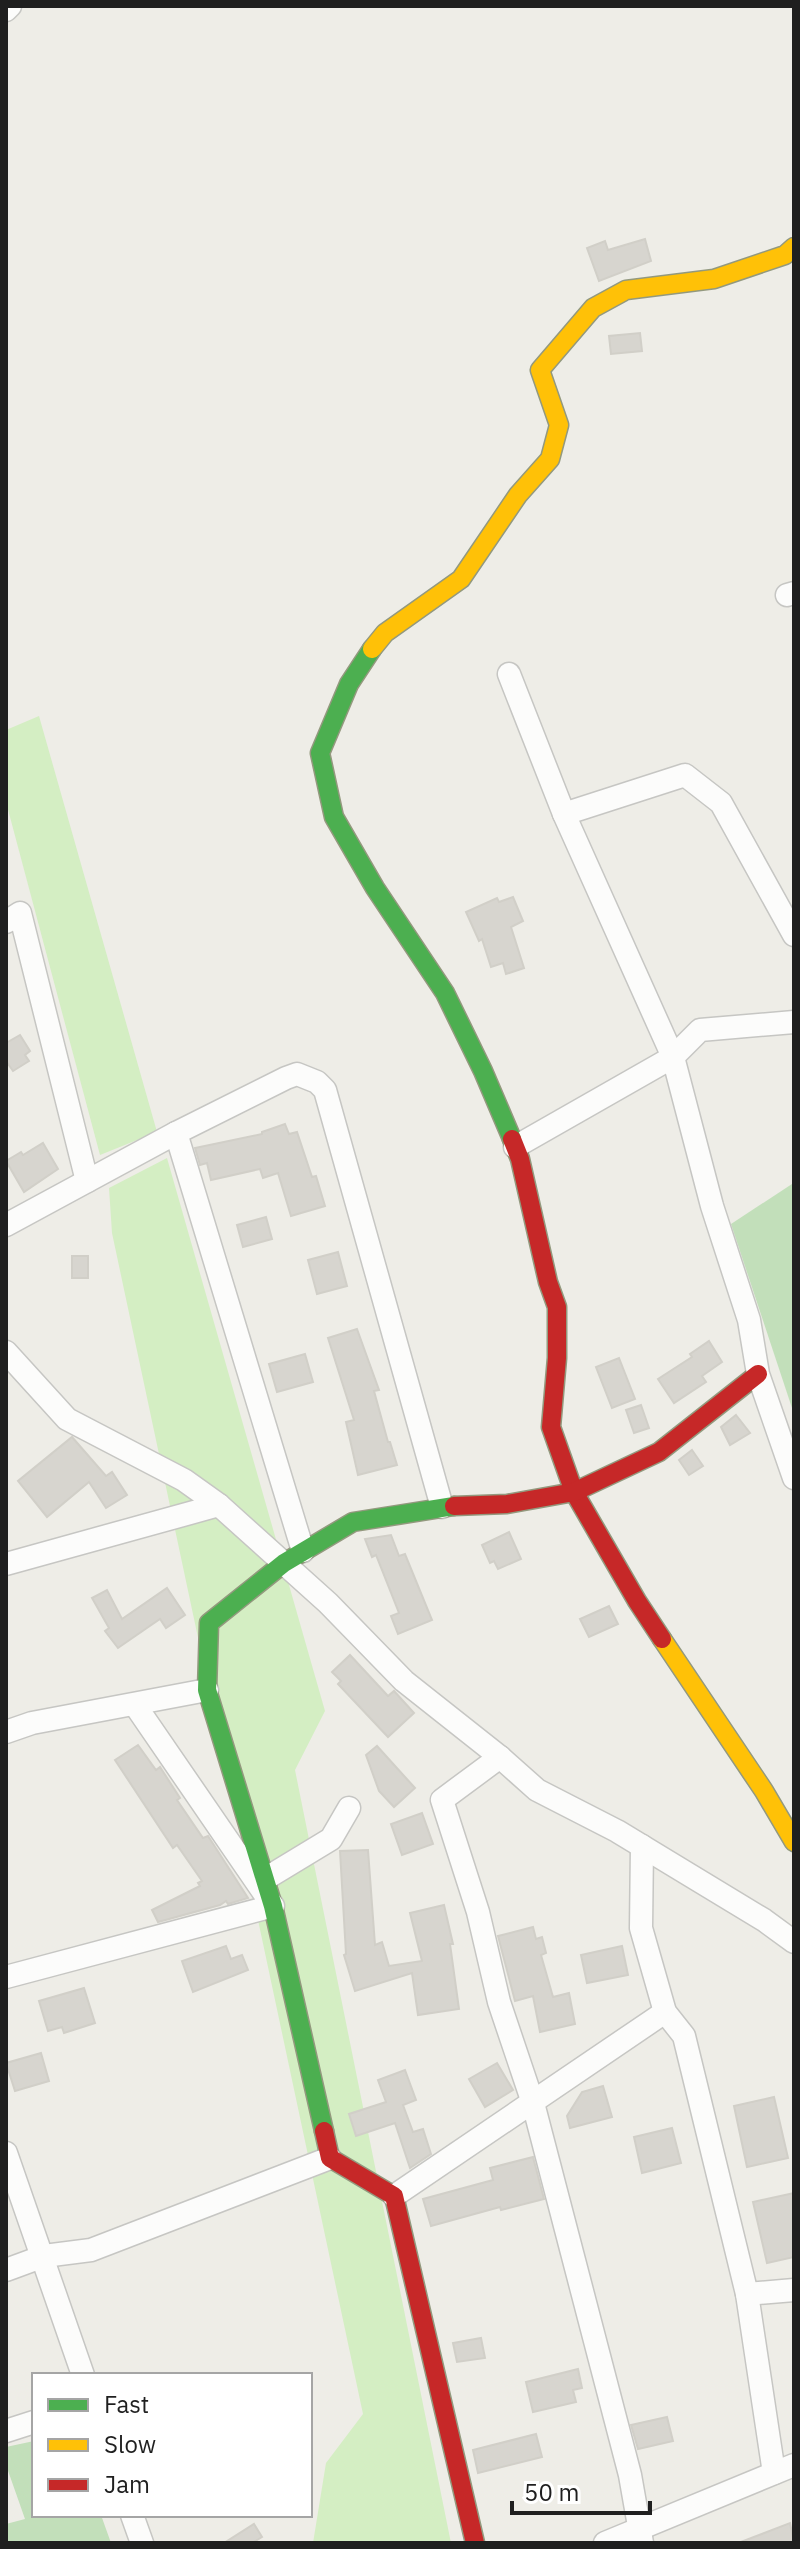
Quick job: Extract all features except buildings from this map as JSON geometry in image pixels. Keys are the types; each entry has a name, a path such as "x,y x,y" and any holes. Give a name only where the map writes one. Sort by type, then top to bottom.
{"street":[{"path":"794,247 785,255 714,279 626,290 593,308 540,370 559,425 550,459 518,495 461,579 385,633 365,658 349,684 320,753 334,817 375,888 445,993 515,1147 557,1307 557,1358 551,1427 574,1492 637,1601 764,1791 794,1842"},
{"path":"509,674 564,814 673,1057 712,1206 749,1320 758,1374 794,1478"},
{"path":"564,814 685,775 721,803 794,935"},
{"path":"6,922 20,913 87,1181"},
{"path":"515,1147 673,1057 700,1030 794,1022"},
{"path":"6,1225 176,1133 297,1074 317,1082 325,1090 442,1507"},
{"path":"176,1133 294,1557"},
{"path":"6,1352 67,1419 184,1480 294,1557 328,1603 404,1681 537,1790 642,1846 764,1920 794,1942"},
{"path":"475,2543 394,2196 330,2158 273,1906 207,1690 209,1623 294,1557 353,1522 442,1507 507,1504 574,1492 659,1452 758,1374"},
{"path":"6,1564 219,1505"},
{"path":"6,1732 32,1723 207,1690"},
{"path":"135,1705 273,1906"},
{"path":"500,1757 442,1800 478,1912 499,2002 533,2103 630,2475 641,2536"},
{"path":"265,1879 331,1839 349,1808"},
{"path":"605,2543 641,2536 784,2469 747,2294 684,2036 665,2012 641,1928 642,1846"},
{"path":"6,1977 273,1906"},
{"path":"394,2196 665,2012"},
{"path":"6,2153 82,2373"},
{"path":"6,2270 44,2256 91,2250 330,2158"},
{"path":"747,2294 794,2290"},
{"path":"6,2431 32,2423"},
{"path":"133,2517 142,2543"}],"green space":[{"path":"39,716 157,1132 100,1155 6,802 6,730"},
{"path":"167,1158 325,1711 295,1770 451,2543 313,2543 326,2463 363,2414 112,1233 109,1188"},
{"path":"792,1184 794,1187 794,1414 731,1224"},
{"path":"32,2441 32,2517 102,2517 111,2543 6,2543 6,2524 25,2519 6,2465 6,2447"}],"traffic: fast":[{"path":"372,649 349,684 320,753 334,817 375,888 445,993 512,1139"},
{"path":"324,2131 273,1906 207,1690 209,1623 284,1563 353,1522 454,1506"}],"traffic: slow":[{"path":"372,649 385,633 461,579 518,495 550,459 559,425 540,370 593,308 626,290 714,279 785,255 794,247"},
{"path":"662,1639 764,1791 794,1842"}],"traffic: jam":[{"path":"512,1139 520,1159 548,1282 557,1307 557,1358 551,1427 574,1492 662,1639"},
{"path":"454,1506 507,1504 574,1492 659,1452 758,1374"},
{"path":"324,2131 330,2158 394,2196 475,2543"}]}
